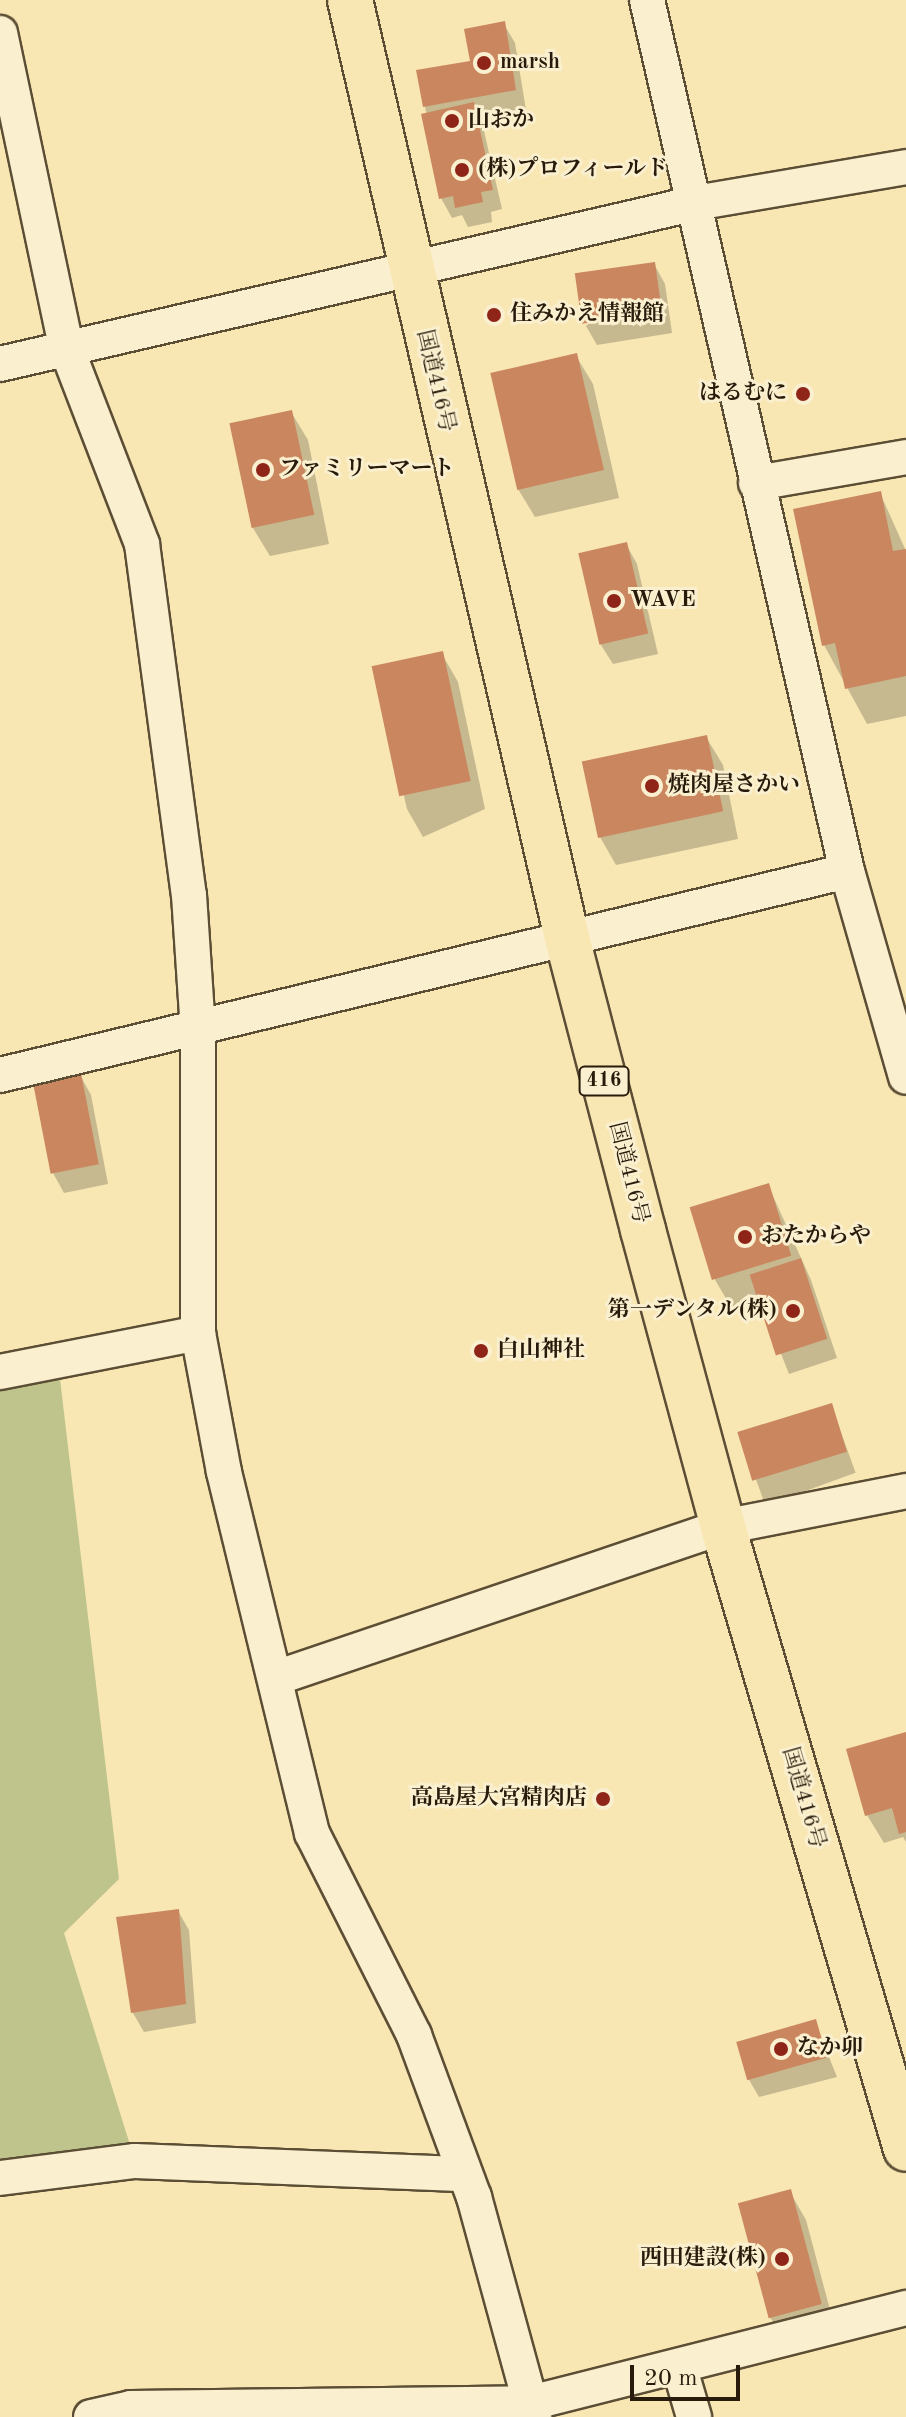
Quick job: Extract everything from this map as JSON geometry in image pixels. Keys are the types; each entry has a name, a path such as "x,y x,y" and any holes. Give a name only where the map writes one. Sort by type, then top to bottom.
{"highway":[{"name":"国道416号","path":"350,0 408,266 567,938 723,1527 906,2149"}],"street":[{"path":"647,0 847,871 906,1077"},
{"path":"0,33 66,347 142,544 189,895 198,1032 198,1333 224,1472 312,1833 414,2035 465,2174 532,2410"},
{"path":"0,364 408,266 696,203 906,167"},
{"path":"756,483 906,457"},
{"path":"0,1075 198,1032 847,871"},
{"path":"0,1372 198,1333"},
{"path":"276,1678 723,1527 906,1491"},
{"path":"0,2178 135,2161 465,2174"},
{"path":"91,2417 131,2408 532,2410 906,2308"},
{"path":"680,2369 694,2417"}],"green space":[{"path":"56,1345 119,1879 64,1933 135,2161 0,2178 0,1360"}],"building":[{"path":"505,21 516,90 423,107 416,70 470,61 464,29"},
{"path":"474,102 493,190 481,192 483,202 455,208 453,196 439,199 421,114"},
{"path":"655,262 662,313 582,324 575,273"},
{"path":"577,353 604,470 517,490 490,373"},
{"path":"292,410 314,515 252,528 229,423"},
{"path":"881,491 893,551 906,549 906,676 845,689 835,643 822,646 793,509"},
{"path":"627,542 648,634 599,645 578,553"},
{"path":"443,651 471,781 399,796 372,666"},
{"name":"焼肉屋さかい","path":"707,735 723,811 598,838 582,762"},
{"path":"81,1073 99,1164 51,1174 33,1082"},
{"path":"769,1183 791,1256 712,1280 690,1207"},
{"path":"801,1258 827,1339 776,1356 750,1275"},
{"path":"832,1403 847,1452 752,1481 737,1432"},
{"path":"906,1732 906,1832 899,1834 892,1808 865,1816 846,1749"},
{"path":"179,1909 186,2004 131,2013 116,1917"},
{"name":"なか卯","path":"816,2019 827,2057 747,2080 736,2042"},
{"path":"791,2189 822,2304 769,2318 738,2203"}],"place":[{"name":"marsh","path":"484,63"},
{"name":"山おか","path":"452,121"},
{"name":"(株)プロフィールド","path":"462,170"},
{"name":"住みかえ情報館","path":"494,315"},
{"name":"はるむに","path":"803,394"},
{"name":"ファミリーマート","path":"263,470"},
{"name":"WAVE","path":"614,601"},
{"name":"焼肉屋さかい","path":"652,786"},
{"name":"おたからや","path":"745,1237"},
{"name":"第一デンタル(株)","path":"793,1311"},
{"name":"白山神社","path":"481,1351"},
{"name":"高島屋大宮精肉店","path":"603,1799"},
{"name":"なか卯","path":"781,2049"},
{"name":"西田建設(株)","path":"782,2259"}]}
